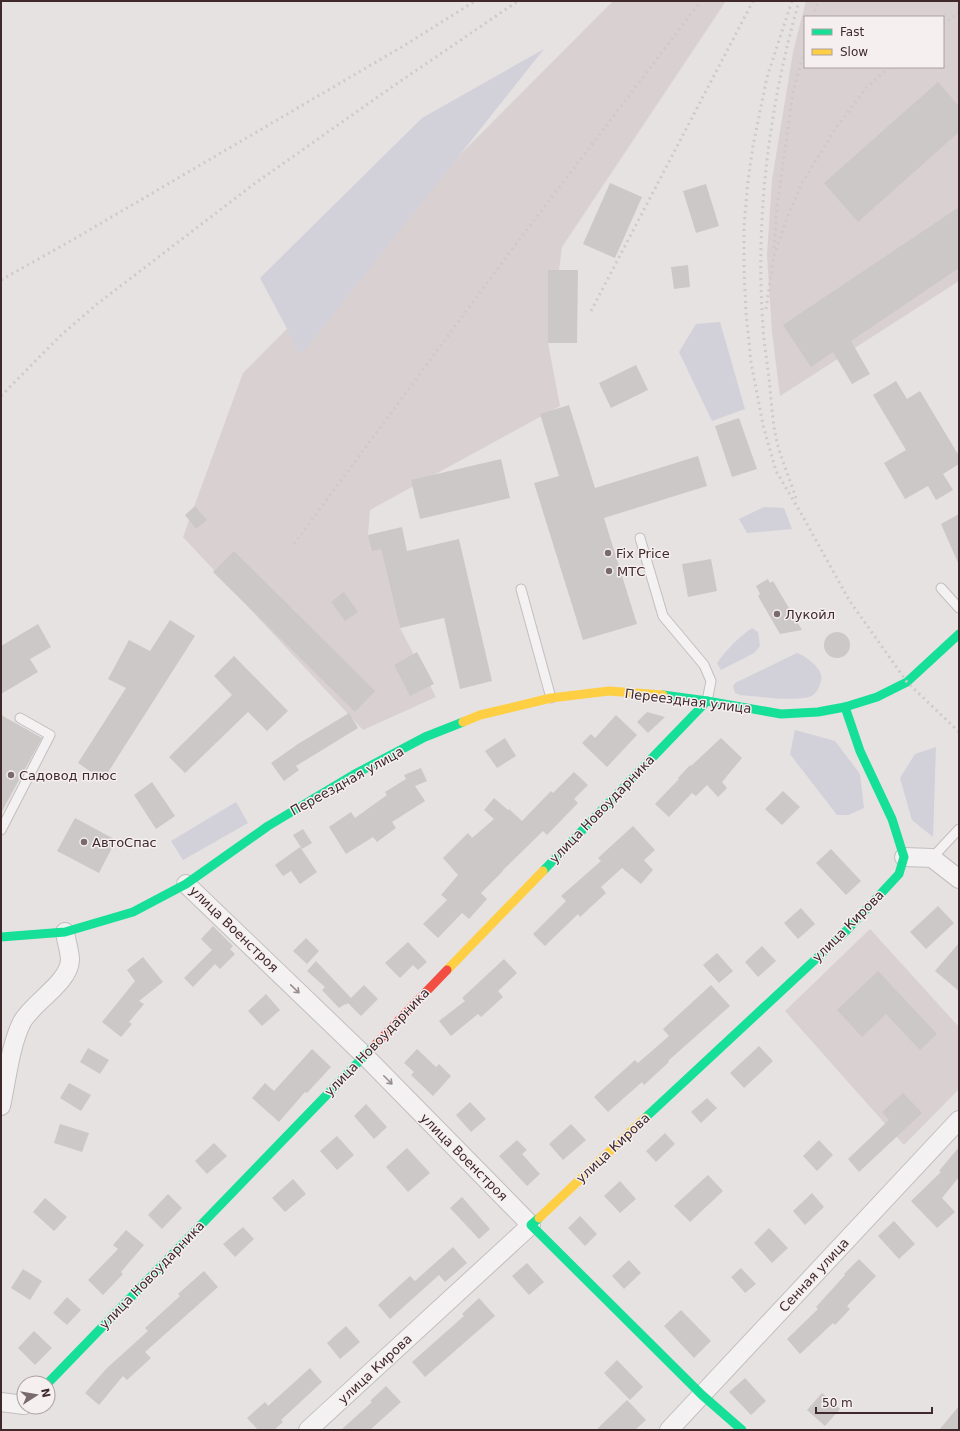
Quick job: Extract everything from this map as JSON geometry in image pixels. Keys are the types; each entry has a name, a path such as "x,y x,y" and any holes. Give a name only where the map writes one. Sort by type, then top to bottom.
{"street":[{"name":"Переездная улица","path":"1,937 65,932 133,912 186,884 268,826 353,775 425,737 480,715 551,698 609,692 660,695 707,701 781,714 818,712 845,707 877,697 907,682 959,634"},
{"name":"улица Новоударника","path":"56,1375 707,701"},
{"path":"845,707 860,752 892,819 904,857 932,858 959,880"},
{"name":"улица Кирова","path":"308,1430 531,1225 846,930 899,874 904,857"},
{"name":"улица Военстроя","path":"186,884 364,1056 702,1395 742,1430"},
{"path":"1,1106 16,1035 23,1020 67,972 70,959 65,932"},
{"name":"Сенная улица","path":"669,1430 959,1120"},
{"path":"1,1402 16,1404"}],"lane":[{"path":"640,538 663,616 704,665 711,681 707,701"},
{"path":"941,588 959,608"},
{"path":"521,590 551,698"},
{"path":"1,830 50,735 20,718"},
{"path":"932,858 959,829"}],"shaded area":[{"path":"613,1 726,1 562,247 559,270 548,270 548,343 560,406 370,510 368,535 381,549 400,628 436,697 363,730 183,537 243,373"},
{"path":"806,1 959,1 959,281 780,396 772,332 767,255 772,180 793,52"},
{"path":"544,49 301,355 260,278 422,118"},
{"path":"720,322 745,409 712,421 679,352 696,324"},
{"path":"764,507 784,508 792,529 747,533 739,519"},
{"path":"752,628 758,632 760,646 754,653 721,670 717,663 733,644"},
{"path":"797,653 813,663 821,674 822,678 818,690 813,695 799,699 789,699 740,695 735,693 733,686 735,683"},
{"path":"795,730 835,741 860,774 864,808 848,815 837,815 790,754"},
{"path":"936,747 933,837 912,820 900,778 915,754"},
{"path":"236,802 248,823 183,860 171,841"},
{"path":"870,929 959,1027 959,1089 904,1145 785,1011"}],"building":[{"path":"938,82 959,106 959,132 858,222 824,183"},
{"path":"610,183 642,197 615,258 583,244"},
{"path":"706,184 719,226 696,233 683,191"},
{"path":"959,207 959,268 851,341 870,374 852,384 833,352 811,367 783,325"},
{"path":"688,265 690,287 674,289 671,267"},
{"path":"548,270 578,270 577,343 548,343"},
{"path":"636,365 648,390 611,408 599,383"},
{"path":"896,381 907,399 920,391 959,456 959,464 943,474 953,490 936,500 928,486 905,499 884,463 906,450 873,395"},
{"path":"569,405 595,488 698,456 707,486 604,518 637,624 583,640 534,483 559,476 540,414"},
{"path":"739,418 757,469 732,477 715,426"},
{"path":"501,459 510,498 420,519 411,480"},
{"path":"195,506 207,520 196,529 185,515"},
{"path":"959,514 959,565 941,524"},
{"path":"402,527 407,551 459,539 492,681 460,689 444,618 400,628 381,549 372,551 368,535"},
{"path":"234,551 375,691 355,712 213,572"},
{"path":"711,559 717,591 688,597 682,564"},
{"path":"768,579 770,583 773,581 802,630 780,634 758,596 760,594 756,586"},
{"path":"344,592 358,612 345,621 331,602"},
{"path":"170,620 195,636 103,780 78,763 126,688 108,679 129,640 150,651"},
{"path":"38,624 51,647 30,659 38,672 1,694 1,646"},
{"path":"837,632 846,636 850,645 846,654 837,658 828,654 824,645 828,636"},
{"path":"417,652 434,684 410,696 394,665"},
{"path":"234,656 288,711 267,731 248,712 185,773 169,757 232,695 214,676"},
{"path":"647,712 665,717 648,733 637,722"},
{"path":"349,713 358,728 296,766 299,770 284,781 271,763 298,744"},
{"name":"Садовод плюс","path":"1,715 42,738 1,813"},
{"path":"616,715 637,735 607,767 582,743 591,734 595,738"},
{"path":"505,738 516,756 497,768 485,751"},
{"path":"721,738 742,758 722,782 727,788 718,797 707,785 696,796 692,793 669,817 655,804 690,765 691,766"},
{"path":"421,768 427,781 415,786 425,801 392,822 396,828 377,842 373,837 346,854 329,827 351,812 355,818 387,795 385,792 406,779 404,775"},
{"path":"574,772 588,785 574,799 578,803 547,835 543,831 481,893 487,899 469,919 462,913 438,938 423,924 447,900 441,895 458,875 443,858 468,833 472,838 494,819 484,810 494,798 522,821 551,791 553,793"},
{"path":"152,782 175,816 156,829 134,795"},
{"path":"783,791 800,807 782,825 765,809"},
{"path":"75,818 116,840 99,873 57,851"},
{"path":"633,826 655,850 644,860 653,870 641,884 622,868 601,887 606,893 580,917 578,914 545,946 533,934 566,901 561,896 601,861 598,858"},
{"path":"303,829 312,843 302,849 293,835"},
{"path":"300,847 317,872 300,884 291,871 283,876 275,865"},
{"path":"831,849 861,881 846,895 816,863"},
{"path":"938,906 954,923 926,949 910,932"},
{"path":"801,908 815,924 798,939 784,923"},
{"path":"213,926 233,946 230,949 235,954 220,969 215,964 193,987 184,978 212,950 201,939"},
{"path":"306,938 319,951 307,964 293,951"},
{"path":"408,942 427,962 418,970 413,965 400,978 385,963"},
{"path":"959,943 959,991 935,971"},
{"path":"762,946 776,961 758,977 745,962"},
{"path":"717,953 733,971 719,983 703,965"},
{"path":"143,957 163,982 139,1001 144,1004 129,1022 132,1024 121,1037 102,1022 135,981 127,970"},
{"path":"504,959 517,973 498,991 503,997 481,1017 478,1014 451,1036 439,1021 465,1001 462,998"},
{"path":"316,961 351,998 364,985 378,999 361,1016 348,1003 339,1008 322,990 325,987 307,971"},
{"path":"878,971 937,1034 920,1050 886,1014 862,1037 837,1010"},
{"path":"711,985 730,1006 668,1061 669,1062 644,1085 642,1082 608,1112 594,1097 635,1060 638,1063 669,1036 663,1029"},
{"path":"266,994 280,1010 262,1026 248,1011"},
{"path":"759,1046 773,1061 744,1088 730,1073"},
{"path":"88,1048 109,1060 100,1074 80,1062"},
{"path":"312,1049 331,1067 307,1093 305,1092 279,1122 252,1098 265,1083 274,1091"},
{"path":"417,1049 436,1067 439,1064 451,1076 433,1096 411,1075 414,1072 404,1063"},
{"path":"69,1083 91,1095 81,1111 60,1098"},
{"path":"903,1093 922,1113 859,1172 848,1159 889,1120 882,1112"},
{"path":"707,1098 717,1108 701,1123 691,1112"},
{"path":"470,1102 486,1119 471,1132 456,1115"},
{"path":"366,1104 387,1127 374,1139 354,1116"},
{"path":"60,1124 89,1133 82,1152 54,1143"},
{"path":"571,1124 586,1140 563,1160 549,1144"},
{"path":"665,1133 675,1144 656,1162 646,1151"},
{"path":"337,1136 354,1155 337,1170 320,1151"},
{"path":"517,1140 527,1150 522,1154 540,1174 527,1186 499,1156"},
{"path":"819,1140 833,1155 817,1171 803,1156"},
{"path":"214,1143 227,1156 207,1174 195,1161"},
{"path":"959,1147 959,1177 942,1198 955,1212 937,1228 911,1201 941,1172 939,1171"},
{"path":"407,1148 430,1173 408,1192 386,1167"},
{"path":"708,1175 723,1191 690,1222 674,1206"},
{"path":"293,1179 306,1194 285,1212 272,1198"},
{"path":"620,1181 636,1199 620,1213 604,1196"},
{"path":"812,1193 824,1207 805,1225 793,1211"},
{"path":"168,1194 182,1208 162,1229 148,1215"},
{"path":"462,1197 490,1229 479,1239 450,1208"},
{"path":"45,1198 67,1217 54,1231 33,1212"},
{"path":"580,1216 597,1234 585,1246 568,1228"},
{"path":"894,1221 915,1244 899,1259 878,1236"},
{"path":"243,1227 254,1239 235,1257 223,1244"},
{"path":"769,1228 788,1248 772,1263 754,1243"},
{"path":"126,1230 144,1245 121,1272 123,1274 103,1295 88,1280 118,1249 113,1245"},
{"path":"453,1247 467,1263 445,1282 439,1275 390,1319 378,1305 410,1276 415,1281"},
{"path":"859,1259 876,1276 847,1306 850,1309 835,1325 833,1323 800,1354 787,1339 818,1309 816,1307"},
{"path":"629,1260 641,1273 624,1289 612,1276"},
{"path":"527,1263 544,1282 529,1295 512,1276"},
{"path":"741,1268 756,1284 745,1293 731,1277"},
{"path":"23,1269 42,1281 30,1300 11,1288"},
{"path":"204,1271 218,1287 145,1352 151,1358 127,1380 123,1376 99,1405 85,1393 106,1369 148,1331 145,1328 180,1296 178,1294"},
{"path":"67,1297 81,1310 67,1325 53,1313"},
{"path":"479,1298 495,1316 425,1377 412,1362 464,1316 462,1314"},
{"path":"681,1310 711,1341 694,1358 664,1326"},
{"path":"346,1326 360,1342 340,1359 327,1343"},
{"path":"34,1331 52,1348 35,1365 18,1348"},
{"path":"617,1360 643,1387 630,1400 604,1373"},
{"path":"310,1368 322,1382 281,1420 283,1422 274,1430 258,1430 247,1418 265,1402 268,1406"},
{"path":"745,1378 766,1401 751,1415 729,1392"},
{"path":"386,1386 401,1402 370,1430 341,1430 372,1402 370,1401"},
{"path":"822,1393 840,1409 825,1426 807,1410"},
{"path":"627,1400 646,1420 635,1430 596,1430"},
{"path":"959,1406 959,1430 939,1430"}],"railway":[{"path":"1,280 74,239 405,45 475,1"},
{"path":"1,396 58,338 97,304 254,184 518,1"},
{"path":"294,544 507,256 701,1"},
{"path":"591,311 753,1"},
{"path":"792,1 767,77 753,146 744,226 746,313 751,362 763,425 776,471 849,600 907,682 959,732"},
{"path":"796,498 776,438 763,327 761,245 763,204 772,122 799,1"},
{"path":"813,16 818,1"},
{"path":"944,23 959,13"},
{"path":"774,248 777,207 793,92 804,53"},
{"path":"766,309 774,256 786,221 802,183 836,128 866,88 888,68"}],"traffic: fast":[{"path":"663,695 781,714 818,712 845,707 877,697 907,682 959,634"},
{"path":"543,871 707,701"},
{"path":"645,1118 847,930 899,874 904,857 892,819 860,751 845,707"},
{"path":"1,937 65,932 133,912 186,884 268,826 353,775 425,737 463,722"},
{"path":"56,1375 373,1047"},
{"path":"539,1218 531,1225 702,1395 742,1430"}],"traffic: slow":[{"path":"463,722 480,715 551,698 609,691 663,695"},
{"path":"447,970 543,871"},
{"path":"539,1218 645,1118"}],"traffic: jam":[{"path":"373,1047 447,970"}],"place":[{"name":"Fix Price","path":"608,553"},
{"name":"МТС","path":"609,571"},
{"name":"Лукойл","path":"777,614"},
{"name":"Садовод плюс","path":"11,775"},
{"name":"АвтоСпас","path":"84,842"}]}
